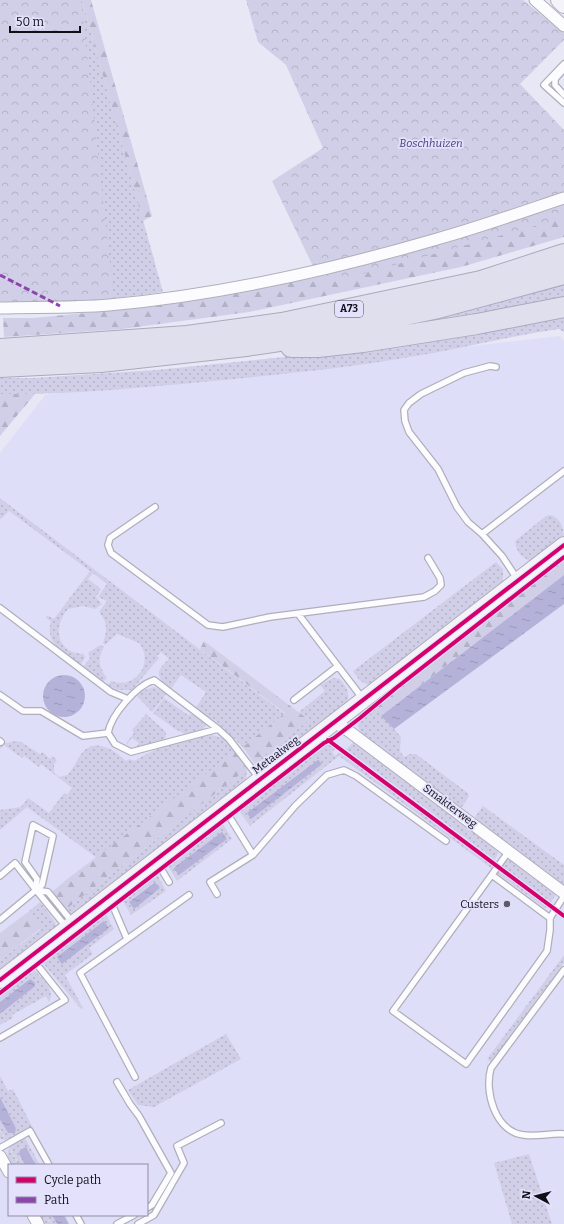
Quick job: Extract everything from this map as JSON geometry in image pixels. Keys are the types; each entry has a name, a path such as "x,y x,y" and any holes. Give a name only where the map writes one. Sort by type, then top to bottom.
{"highway":[{"name":"A73","path":"0,349 187,336 282,323 481,280 564,254"},
{"name":"A73","path":"0,367 101,362 246,346 434,309 564,274"},
{"name":"A73","path":"246,346 318,347 363,342 477,324 564,307"}],"street":[{"path":"535,0 564,26"},
{"path":"558,0 564,5"},
{"path":"0,308 108,305 198,294 359,260 438,239 564,198"},
{"name":"Metaalweg","path":"0,980 564,544"},
{"name":"Smakterweg","path":"334,722 346,729 564,894"},
{"path":"0,1156 8,1170"}],"lane":[{"path":"564,64 544,86 564,103"},
{"path":"564,69 556,79 555,85 564,95"},
{"path":"496,367 490,366 464,373 421,394 409,403 404,410 405,420 409,432 438,470 457,507 468,522 482,534 502,556 518,580"},
{"path":"482,534 564,471"},
{"path":"155,507 110,538 108,545 111,553 208,626 223,627 270,617 298,615 424,597 435,591 440,584 440,578 428,558"},
{"path":"0,608 111,692 128,699"},
{"path":"298,615 363,700"},
{"path":"294,700 338,666"},
{"path":"218,728 131,752 115,744 108,733 109,727 128,699 145,683 154,680 218,728 229,739 259,779"},
{"path":"0,695 23,711 40,711 83,736 108,733"},
{"path":"217,894 210,882 253,855 294,806 328,776 344,770 356,776 446,841"},
{"path":"223,807 253,855"},
{"path":"0,920 36,890 42,885 53,836 33,825 25,862 37,879 36,890"},
{"path":"509,851 393,1011 466,1064 548,951 550,918 564,894"},
{"path":"156,859 169,882"},
{"path":"0,876 15,863 36,890 48,892 70,926"},
{"path":"492,875 550,918"},
{"path":"135,1078 80,973 189,895"},
{"path":"109,896 127,939"},
{"path":"0,1038 64,1000 31,957"},
{"path":"564,970 491,1068 488,1078 488,1091 494,1109 504,1125 515,1133 523,1136 564,1134"},
{"path":"117,1082 130,1104 140,1116 171,1173 152,1205 148,1207"},
{"path":"138,1224 154,1215 184,1163 177,1146 221,1123"},
{"path":"0,1148 30,1131 48,1164"},
{"path":"117,1224 132,1216"}],"shaded area":[{"path":"560,336 564,341 564,1224 0,1224 0,453 45,395"}],"green space":[{"path":"0,0 81,0 115,309 0,311"},
{"path":"64,0 82,0 163,292 108,299"},
{"path":"82,0 91,0 152,216 143,221"},
{"name":"Boschhuizen","path":"246,0 523,0 564,33 564,40 520,84 564,130 564,218 322,285 272,181 323,148 286,65 258,42"},
{"path":"564,203 564,237 461,267 249,312 122,329 4,337 3,318 33,318 97,312 202,299"},
{"path":"564,283 564,304 443,327 390,326"},
{"path":"564,318 564,332 559,329 540,332 429,354 358,365 127,389 0,394 0,378 33,378 156,370 364,349"},
{"path":"0,394 35,394 0,436"},
{"path":"0,498 285,714 243,747 216,721 195,709 206,692 181,675 170,690 162,682 159,671 169,659 161,652 157,656 159,658 132,690 117,690 108,685 111,681 120,683 128,682 135,678 144,666 145,659 139,643 117,634 105,645 103,643 106,627 104,619 99,612 107,601 98,597 107,584 93,573 88,579 101,589 96,597 102,604 95,609 83,606 68,609 63,616 59,631 63,644 75,653 84,654 85,658 80,665 68,657 53,642 50,636 51,621 45,617 48,616 54,619 90,571 9,511 0,519"},
{"path":"551,515 560,521 564,538 532,562 522,556 518,551 515,541 546,516"},
{"path":"564,560 564,575 381,716 374,707"},
{"path":"496,562 503,569 503,584 371,686 365,684 358,678 353,671"},
{"path":"204,641 309,720 254,763 243,747 285,713 200,649"},
{"path":"100,645 104,647 100,655 100,663 107,678 103,682 83,667 90,658 88,653"},
{"path":"333,678 340,679 346,688 348,698 346,705 269,768 259,766 254,763 309,720 299,712 325,691 320,685"},
{"path":"153,687 157,688 158,690 159,688 167,693 152,712 137,696 142,691"},
{"path":"164,698 188,715 192,714 206,725 203,729 187,735 175,729 153,713"},
{"path":"374,707 401,737 400,751 404,757 410,754 416,754 469,794 462,807 456,806 365,737 359,729 358,723"},
{"path":"146,714 166,732 165,741 135,749 139,743 132,738 126,746 127,742 134,733 132,730"},
{"path":"212,735 222,738 235,752 97,858 27,807 0,830 0,810 21,807 28,798 49,813 64,793 67,795 72,788 41,764 39,767 24,756 22,758 4,745 0,749 0,744 16,741 21,742 40,754 43,752 50,759 52,756 57,760 54,765 54,773 59,777 67,775 83,752 91,746 96,745 108,748 126,761 129,759 134,761 172,744"},
{"path":"354,742 499,851 495,860 346,749"},
{"path":"327,743 336,748 332,752 335,756 341,752 493,865 491,868 339,756 250,826 239,811"},
{"path":"235,752 247,769 65,910 52,892"},
{"path":"247,769 245,786 77,914 71,914 65,910"},
{"path":"483,806 564,865 564,887 477,821 475,817"},
{"path":"223,824 232,839 177,881 168,866"},
{"path":"506,860 511,860 555,892 555,896 551,902 502,866"},
{"path":"499,870 548,906 546,909 497,873"},
{"path":"157,874 166,891 131,915 123,901","holes":["154,882 160,888 133,908 129,902"]},
{"path":"40,902 57,927 0,974 0,960 41,929 28,912"},
{"path":"28,912 41,928 0,960 0,933"},
{"path":"106,914 114,929 89,948 93,954 65,975 83,1008 81,1009 43,963"},
{"path":"564,955 564,963 491,1062 487,1059"},
{"path":"34,970 45,981 50,989 51,998 49,1002 46,996 12,1015 13,1018 0,1025 0,1014 34,987 30,979 0,1002 0,996"},
{"path":"226,1034 241,1059 154,1107 138,1105 128,1090"},
{"path":"0,1076 8,1091 13,1089 33,1128 7,1140 0,1139 0,1120 8,1133 16,1131 16,1128 0,1097"},
{"path":"25,1138 39,1164 36,1164 28,1149 19,1154 24,1164 10,1164 8,1159 8,1151 12,1145"},
{"path":"529,1154 552,1224 512,1224 494,1163"},
{"path":"39,1216 53,1216 57,1224 43,1224"}],"water":[{"path":"564,575 564,604 394,729 381,716"},
{"path":"60,675 68,675 76,678 82,684 85,696 82,708 76,714 68,717 60,717 52,714 46,708 43,700 43,692 46,684 52,678"},
{"path":"318,760 322,764 251,819 247,813"},
{"path":"222,832 227,839 179,875 174,869 176,866"},
{"path":"155,882 160,888 134,909 129,902"},
{"path":"104,921 109,928 62,964 61,963 57,957"},
{"path":"30,979 35,983 34,987 0,1014 0,1002"},
{"path":"0,1097 16,1128 15,1133 8,1133 0,1120"},
{"path":"26,1147 35,1164 24,1164 19,1154 20,1150"},
{"path":"53,1216 65,1216 69,1224 57,1224"}],"marked path":[{"path":"0,275 60,306"}],"cycle path":[{"path":"0,980 564,545"},
{"path":"0,993 324,743 334,738 360,718 396,688 564,557"},
{"path":"328,740 564,916"}],"place":[{"name":"Custers","path":"507,904"}]}
